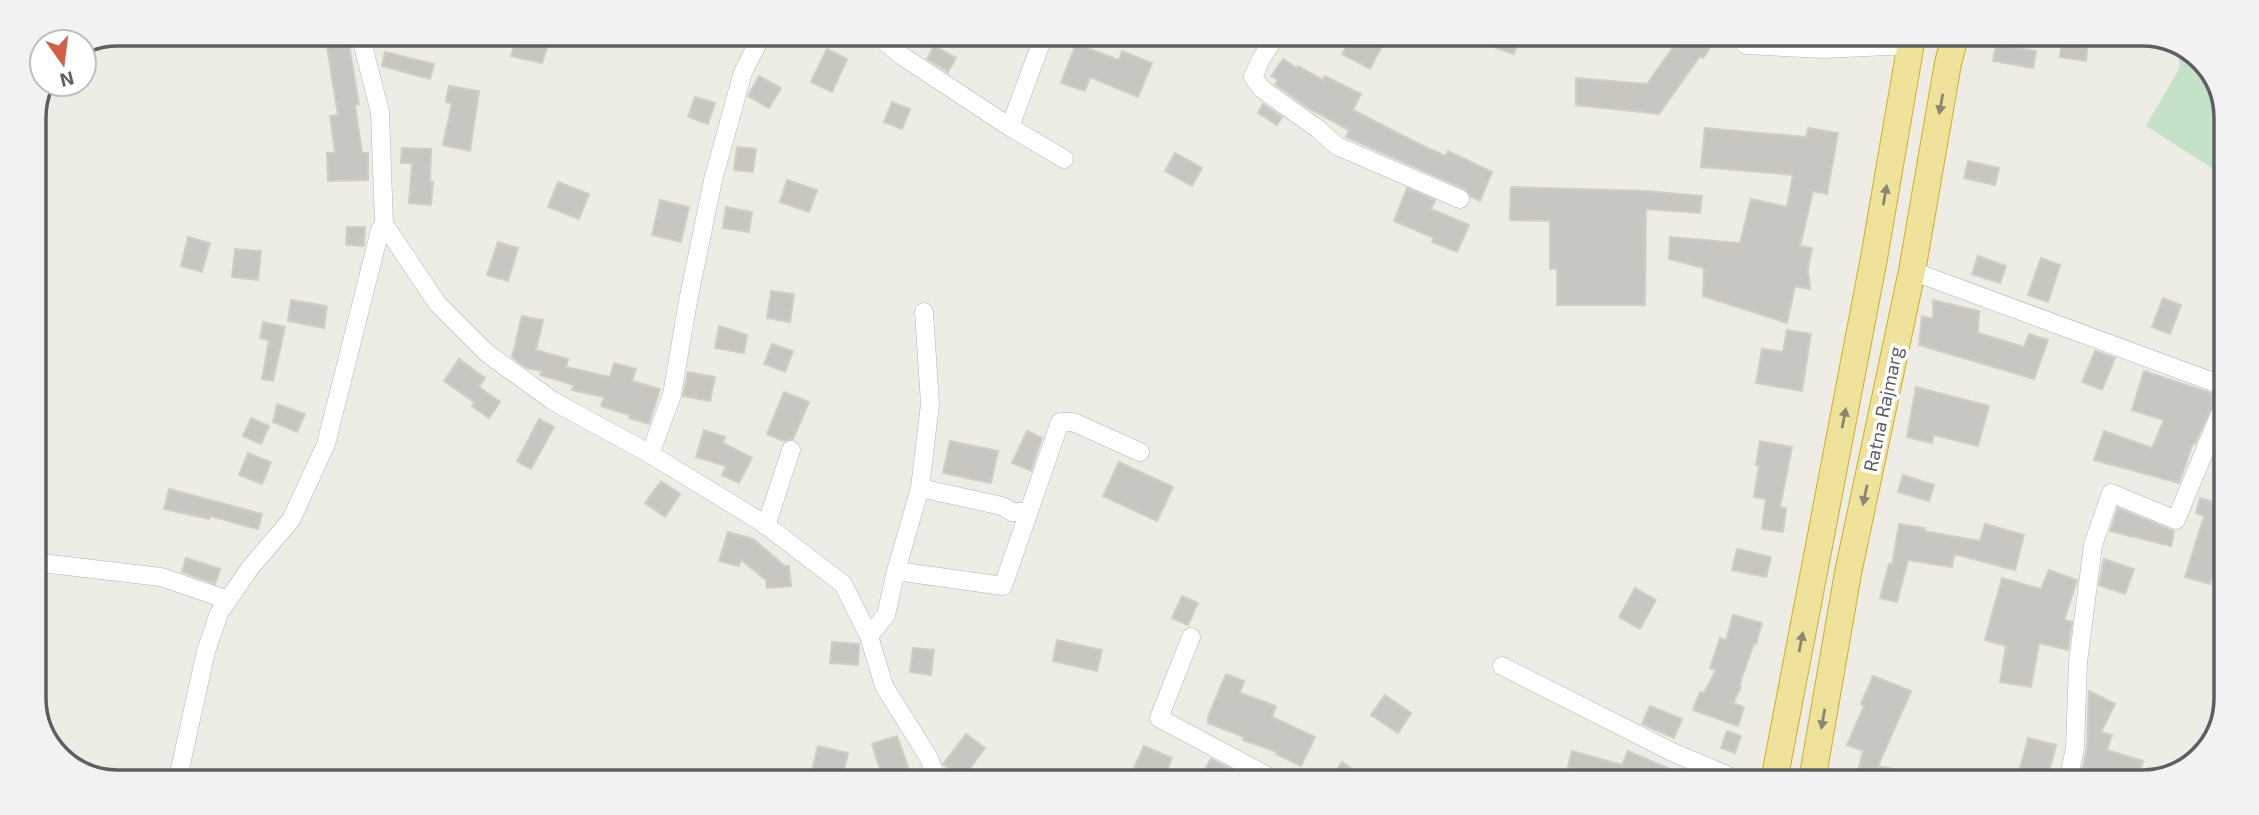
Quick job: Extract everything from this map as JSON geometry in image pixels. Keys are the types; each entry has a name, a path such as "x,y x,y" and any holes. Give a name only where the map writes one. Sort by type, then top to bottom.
{"highway":[{"name":"Ratna Rajmarg","path":"1776,770 1874,258 1910,45"},
{"name":"Ratna Rajmarg","path":"1814,770 1848,573 1912,271 1953,45"}],"street":[{"path":"363,45 380,112 384,225 437,303 488,354 553,401 650,454 766,526 843,584 869,636 884,686 929,758 934,770"},
{"path":"650,454 672,395 713,180 743,72 757,45"},
{"path":"888,45 902,57 1064,159"},
{"path":"1010,127 1040,45"},
{"path":"1270,45 1253,77 1262,89 1337,146 1460,199"},
{"path":"1761,45 1823,49 1867,45"},
{"path":"180,770 206,651 219,613 250,568 291,520 326,444 380,230 384,225"},
{"path":"1912,271 2213,382"},
{"path":"869,636 886,615 895,571 920,488 930,404 924,312"},
{"path":"895,571 1003,586 1060,422 1073,422 1140,452"},
{"path":"2070,770 2075,748 2078,662 2093,545 2111,494 2176,520 2214,429"},
{"path":"766,526 791,450"},
{"path":"920,488 1002,506 1012,512 1029,512"},
{"path":"46,564 161,577 228,600"},
{"path":"1191,638 1159,718 1256,770"},
{"path":"1502,666 1672,752 1715,770"}],"green space":[{"path":"2178,56 2199,74 2208,90 2213,113 2213,168 2146,126 2180,67"}],"building":[{"path":"327,45 349,45 359,104 355,105 362,153 368,153 368,180 328,181 327,153 335,153 330,116 338,115"},
{"path":"514,45 548,45 542,63 511,56"},
{"path":"1076,45 1119,60 1122,51 1152,63 1138,97 1090,77 1085,91 1061,83"},
{"path":"1347,45 1382,46 1370,69 1342,54"},
{"path":"1488,45 1517,45 1514,54"},
{"path":"1679,45 1712,45 1703,58 1700,56 1659,114 1576,105 1576,78 1647,84 1674,46 1677,48"},
{"path":"1996,45 2036,51 2033,68 1993,61"},
{"path":"2061,45 2087,45 2086,61 2060,57"},
{"path":"934,46 956,58 948,72 927,59"},
{"path":"827,49 847,59 832,92 811,82"},
{"path":"385,52 434,64 430,79 382,66"},
{"path":"1283,59 1323,80 1325,76 1361,94 1353,110 1421,145 1446,156 1448,151 1492,172 1480,201 1471,197 1465,189 1346,137 1349,130 1308,108 1275,84 1278,80 1271,76"},
{"path":"759,76 781,88 769,108 748,96"},
{"path":"449,86 479,91 470,151 443,145 452,103 446,102"},
{"path":"695,97 715,103 708,124 688,117"},
{"path":"892,102 910,109 902,129 884,122"},
{"path":"1263,104 1282,117 1277,125 1258,113"},
{"path":"1705,128 1806,137 1808,128 1838,133 1827,194 1813,191 1800,246 1812,248 1808,269 1810,289 1795,286 1787,323 1703,296 1704,268 1669,259 1670,237 1740,243 1751,199 1787,207 1793,175 1701,167"},
{"path":"737,147 756,149 753,172 734,170"},
{"path":"402,148 431,149 431,205 409,203 412,163 401,163"},
{"path":"1175,153 1202,168 1192,186 1165,171"},
{"path":"1968,161 1999,168 1995,185 1964,178"},
{"path":"787,180 817,190 809,212 780,202"},
{"path":"558,182 589,194 579,219 548,207"},
{"path":"1511,187 1646,191 1702,196 1700,213 1646,209 1645,305 1557,305 1557,269 1550,269 1550,221 1510,220"},
{"path":"1407,188 1435,200 1431,209 1469,225 1457,252 1432,242 1434,238 1394,221"},
{"path":"660,200 689,207 681,242 652,235"},
{"path":"726,207 752,212 749,232 723,228"},
{"path":"347,227 365,227 364,246 346,245"},
{"path":"188,237 210,243 202,272 181,266"},
{"path":"498,242 518,248 508,281 487,275"},
{"path":"235,249 261,251 258,280 232,277"},
{"path":"1978,256 2006,266 2000,283 1972,274"},
{"path":"2041,258 2060,265 2048,302 2028,295"},
{"path":"771,291 794,294 790,322 767,318"},
{"path":"2163,298 2181,305 2170,334 2152,327"},
{"path":"291,300 327,306 324,328 288,321"},
{"path":"1933,300 1979,311 1978,333 2024,347 2029,334 2048,340 2034,379 1919,345 1922,316 1933,319"},
{"path":"522,316 543,320 536,350 568,359 566,367 610,377 614,363 636,369 632,381 660,389 649,424 601,406 604,397 572,390 574,385 540,375 542,371 526,368 512,357"},
{"path":"263,322 285,327 273,381 262,379 269,340 260,338"},
{"path":"719,326 747,335 744,353 715,348"},
{"path":"1787,330 1811,334 1802,391 1756,383 1762,349 1783,352"},
{"path":"772,344 793,351 785,372 764,364"},
{"path":"2095,351 2115,358 2102,390 2082,382"},
{"path":"459,359 485,378 479,387 500,402 489,418 472,406 475,403 444,381"},
{"path":"2144,371 2213,394 2213,403 2195,444 2193,443 2179,483 2094,460 2104,431 2152,448 2164,420 2132,410"},
{"path":"688,372 715,377 710,401 683,396"},
{"path":"1916,387 1989,406 1978,446 1934,435 1932,443 1907,437"},
{"path":"784,392 809,402 793,439 784,441 767,434"},
{"path":"277,404 305,414 297,432 273,422"},
{"path":"251,418 269,426 261,444 243,436"},
{"path":"539,419 554,427 531,469 517,461"},
{"path":"704,430 725,437 723,443 752,458 739,483 722,475 726,466 696,457"},
{"path":"1027,431 1042,438 1031,471 1012,463"},
{"path":"950,441 998,451 991,483 943,473"},
{"path":"1760,441 1792,447 1780,507 1786,508 1783,532 1762,529 1766,499 1754,497"},
{"path":"248,453 271,462 262,484 239,475"},
{"path":"1119,462 1173,487 1157,521 1103,496"},
{"path":"1903,475 1934,485 1929,501 1898,492"},
{"path":"661,481 680,494 665,517 645,503"},
{"path":"169,489 262,514 258,529 210,516 209,519 164,509"},
{"path":"2200,498 2214,502 2214,572 2210,584 2185,577 2204,516 2196,513"},
{"path":"2118,508 2174,531 2171,546 2110,531"},
{"path":"1899,524 1980,541 1985,524 2024,535 2015,570 1954,554 1952,567 1908,560 1897,602 1880,598 1889,564 1892,565"},
{"path":"728,532 753,539 785,566 789,566 791,586 767,588 766,580 741,560 739,566 719,561"},
{"path":"1737,549 1771,557 1766,577 1732,570"},
{"path":"186,558 220,569 215,584 182,572"},
{"path":"2104,559 2134,569 2125,594 2099,585"},
{"path":"2049,570 2077,580 2064,620 2072,622 2068,650 2039,643 2031,687 2000,682 2006,646 1985,640 2002,578 2041,589"},
{"path":"1635,588 1656,600 1640,629 1619,617"},
{"path":"1182,596 1198,603 1188,625 1172,618"},
{"path":"1733,615 1762,623 1733,703 1744,707 1738,726 1693,710 1700,692 1704,693 1716,670 1710,668 1720,638 1726,640"},
{"path":"1057,640 1102,650 1097,671 1053,661"},
{"path":"832,642 859,644 858,665 830,663"},
{"path":"913,648 934,650 931,675 910,672"},
{"path":"1226,674 1244,681 1240,693 1276,706 1272,717 1315,737 1301,766 1276,754 1277,752 1243,740 1244,737 1208,723"},
{"path":"1873,676 1911,691 1878,766 1898,770 1858,770 1863,751 1847,745 1864,706 1861,704"},
{"path":"2089,691 2115,704 2101,732 2112,735 2107,750 2143,761 2140,770 2082,770 2087,747"},
{"path":"1385,695 1411,713 1398,733 1371,715"},
{"path":"1650,706 1682,719 1674,738 1642,724"},
{"path":"1727,731 1741,736 1735,753 1721,748"},
{"path":"966,734 985,748 969,770 951,770 943,764"},
{"path":"897,736 909,770 880,770 872,744"},
{"path":"2028,738 2056,745 2049,770 2020,770"},
{"path":"818,746 848,753 844,770 812,770"},
{"path":"1144,746 1172,758 1167,770 1133,770"},
{"path":"1572,751 1622,765 1628,751 1672,770 1579,770 1568,767"},
{"path":"1211,759 1233,770 1205,770"},
{"path":"1342,762 1354,770 1337,770"}]}
